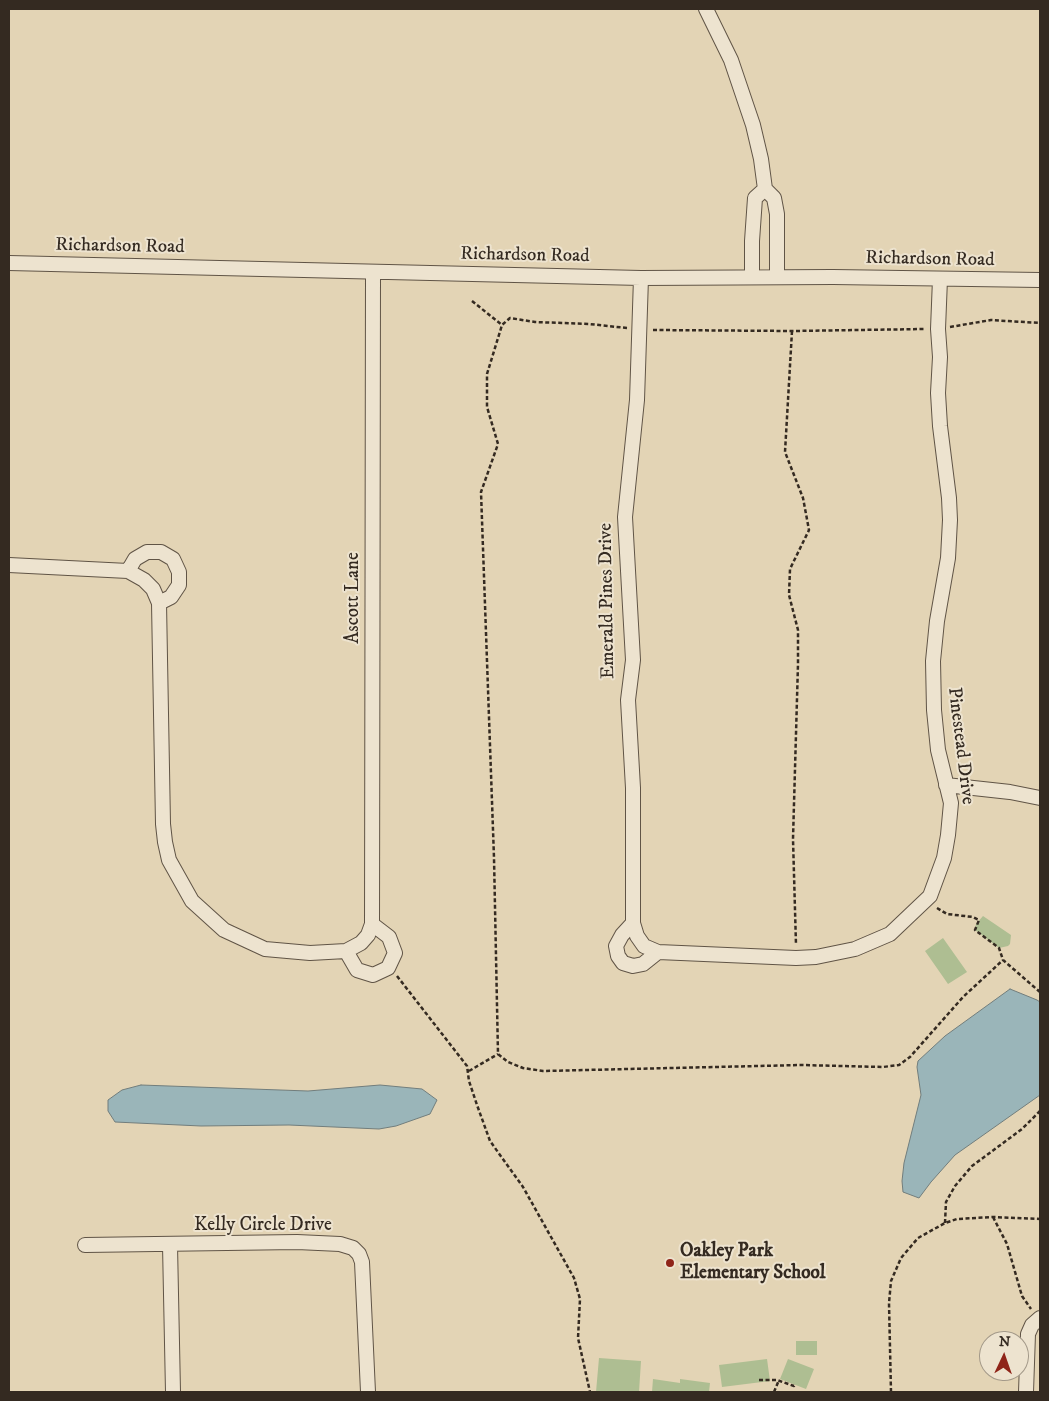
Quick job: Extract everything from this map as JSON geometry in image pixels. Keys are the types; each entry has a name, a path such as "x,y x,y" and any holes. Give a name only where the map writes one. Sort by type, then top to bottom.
{"street":[{"path":"706,9 731,60 753,125 761,159 765,189 774,198 777,214 777,277"},
{"path":"752,277 755,198 765,189"},
{"name":"Richardson Road","path":"9,263 641,278 777,277 1040,280"},
{"name":"Ascott Lane","path":"372,924 373,272"},
{"name":"Emerald Pines Drive","path":"641,278 637,400 624,517 633,660 628,700 633,788 633,923 644,946"},
{"name":"Pinestead Drive","path":"644,946 658,952 796,958 816,956 855,949 890,934 930,896 944,858 951,803 938,750 933,690 933,661 937,621 948,558 950,520 938,393 940,279"},
{"path":"128,571 135,559 147,552 161,552 173,559 180,572 179,585 171,597 159,603"},
{"path":"9,565 128,571 144,580 153,589 159,603 163,824 169,860 192,901 224,930 265,949 310,953 346,951 361,943 368,935 372,924 389,937 395,953 389,966 373,975 357,970 346,951"},
{"path":"946,785 1010,792 1040,798"},
{"path":"633,923 622,935 616,946 618,956 623,963 633,966 643,964 658,952"},
{"name":"Kelly Circle Drive","path":"85,1246 297,1242 340,1244 353,1248 359,1254 362,1262 368,1392"},
{"path":"170,1245 173,1392"},
{"path":"1026,1392 1028,1334 1037,1321"}],"path":[{"path":"472,301 502,326"},
{"path":"498,1054 494,858 480,492 498,444 487,408 487,374 502,326 510,318 536,322 589,324 639,330 792,331 938,328 991,320 1040,323"},
{"path":"792,331 785,452 803,498 809,530 790,569 788,595 798,630 793,840 796,958"},
{"path":"924,901 946,914 973,917 979,920 975,930 999,948 1004,960 1040,992"},
{"path":"498,1054 508,1062 523,1068 543,1071 801,1065 883,1067 899,1065 910,1057 963,996 1004,960"},
{"path":"389,966 469,1070 469,1081 490,1142 523,1187 574,1278 580,1299 578,1338 590,1392"},
{"path":"469,1070 498,1054"},
{"path":"945,1223 946,1202 955,1186 972,1166 1006,1142 1040,1111"},
{"path":"993,1217 1006,1244 1022,1296 1037,1321"},
{"path":"892,1392 889,1303 891,1281 901,1258 918,1238 945,1223 957,1219 993,1217 1040,1220"},
{"path":"758,1380 779,1380 794,1386 795,1384"},
{"path":"774,1392 779,1380"}],"green space":[{"path":"983,916 1011,935 1008,946 999,948 975,930 976,924"},
{"path":"943,938 967,972 948,984 925,951"},
{"path":"796,1341 817,1341 817,1355 796,1355"},
{"path":"599,1358 641,1361 639,1392 596,1392"},
{"path":"767,1359 770,1381 722,1387 719,1365"},
{"path":"788,1359 814,1369 806,1389 780,1379"},
{"path":"653,1379 680,1383 680,1379 710,1383 709,1392 652,1392"}],"water":[{"path":"1010,989 1040,1002 1040,1095 955,1155 919,1198 903,1192 904,1163 921,1095 917,1067 918,1061 945,1036"},
{"path":"141,1085 308,1091 380,1085 422,1089 437,1100 430,1114 396,1126 379,1129 289,1125 201,1126 115,1122 108,1111 108,1100 122,1090"}],"place":[{"name":"Oakley Park Elementary School","path":"670,1263"}]}
